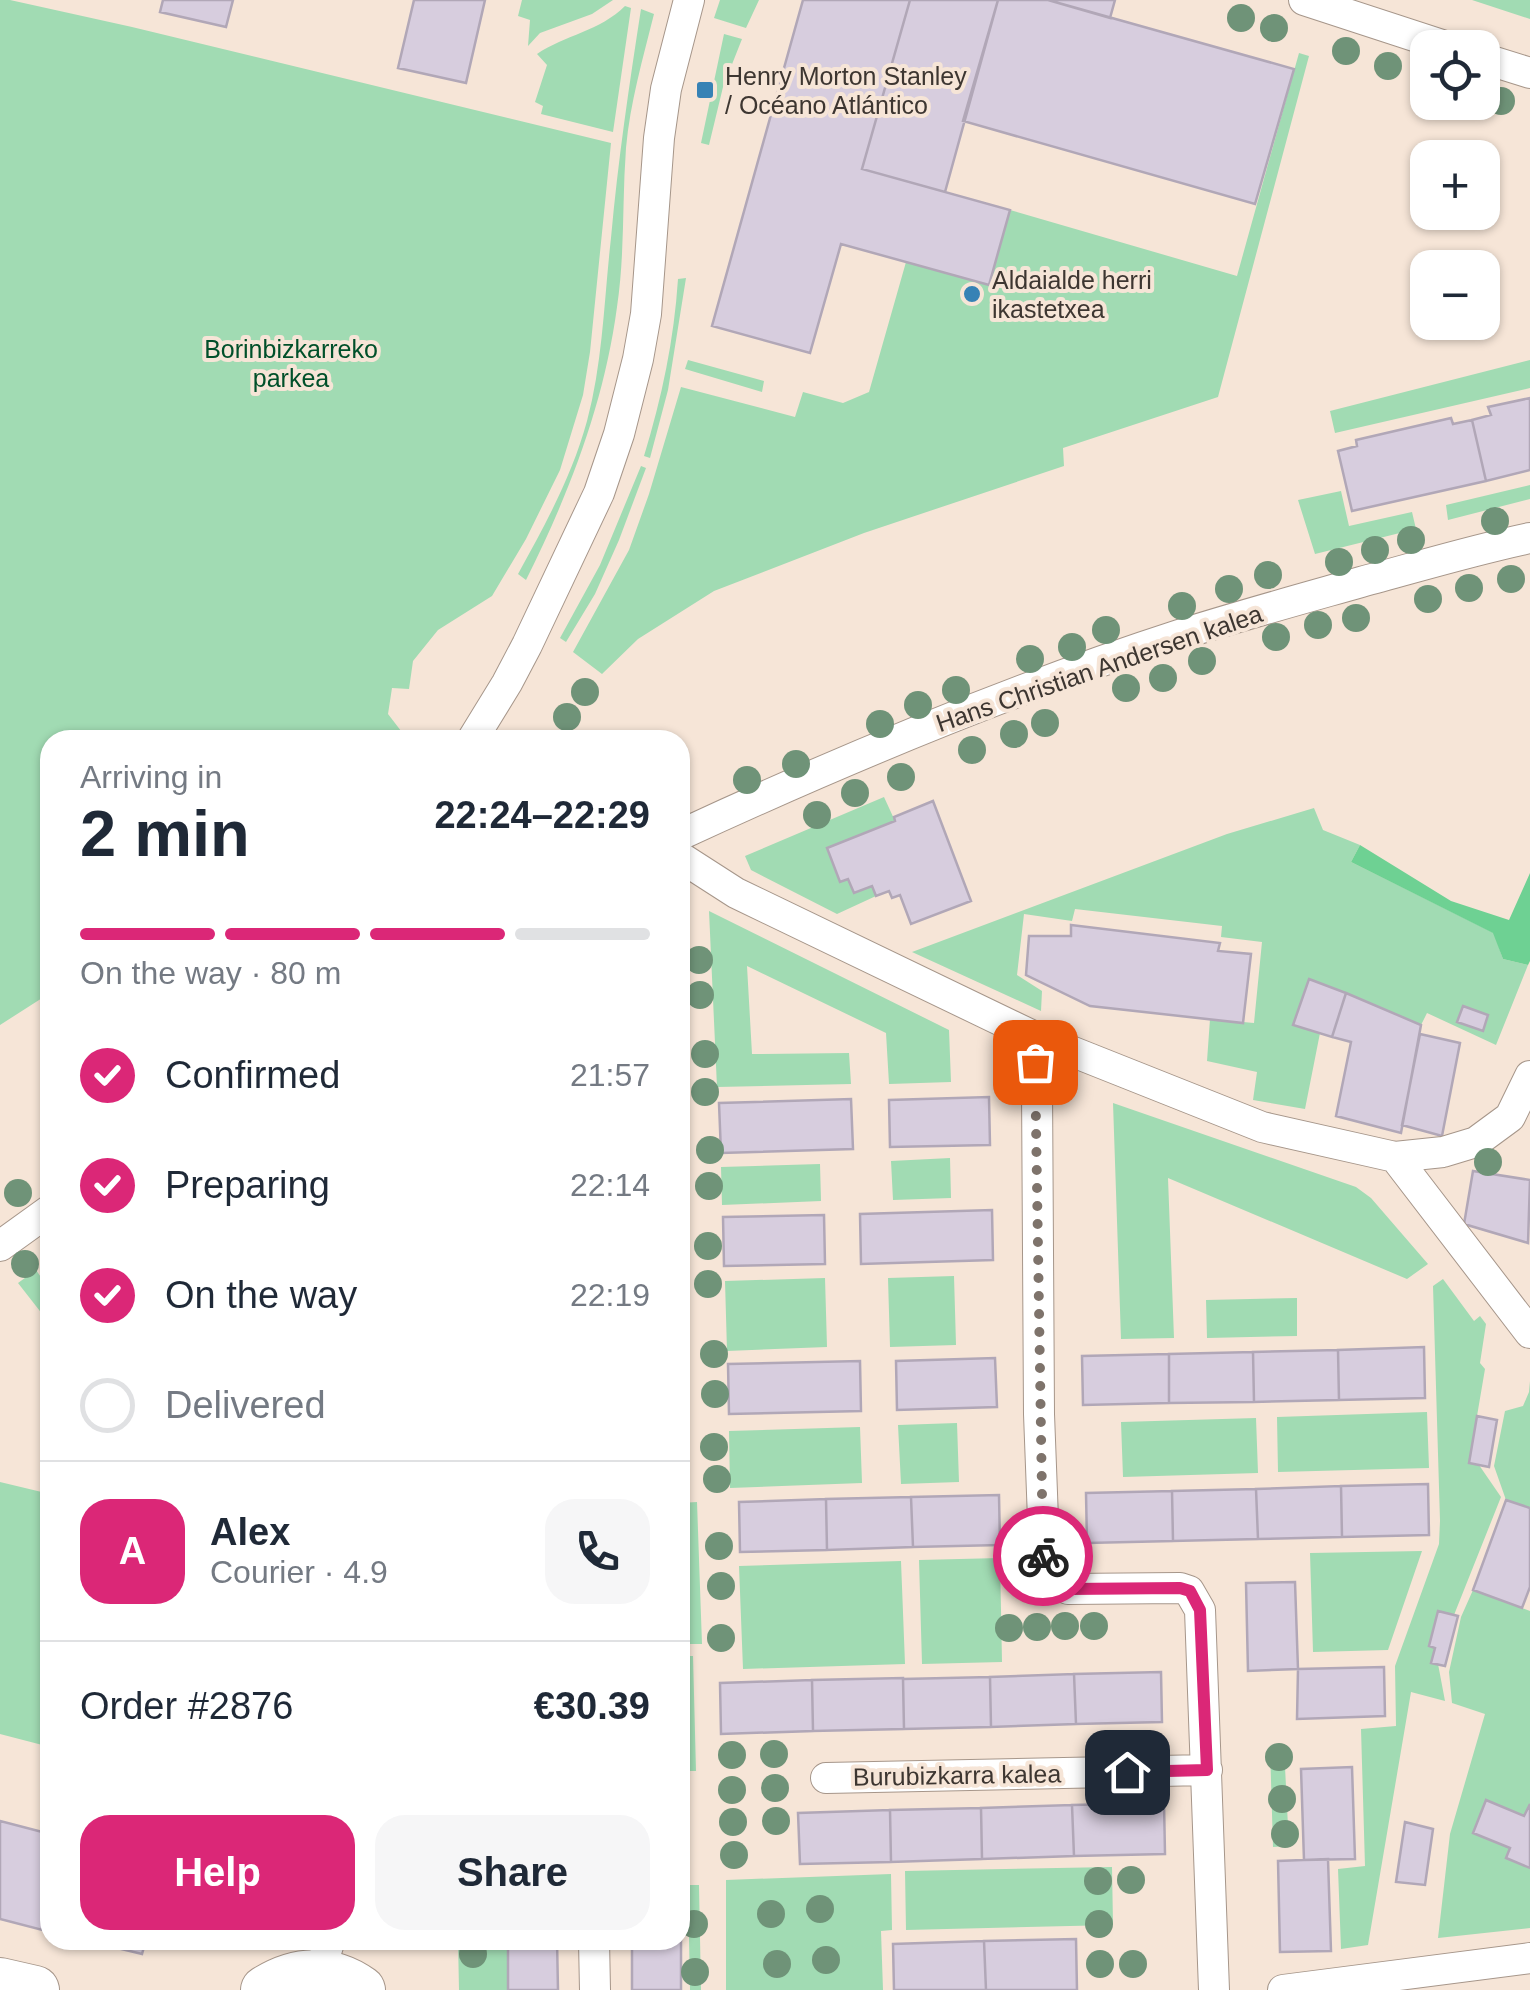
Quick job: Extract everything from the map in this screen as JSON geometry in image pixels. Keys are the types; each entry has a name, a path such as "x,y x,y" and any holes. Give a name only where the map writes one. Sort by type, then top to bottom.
{"main road":[{"path":"266,1990 300,1974 337,1968"},
{"path":"0,1982 35,1990"}],"street":[{"path":"478,730 527,645 599,493 619,434 646,314 658,138 689,0"},
{"path":"1304,0 1410,35"},
{"path":"1500,64 1530,73"},
{"name":"Hans Christian Andersen kalea","path":"690,831 912,734 1179,636 1530,538"},
{"path":"690,864 736,894 1033,1036 1262,1127 1395,1157 1443,1152 1476,1142 1510,1117 1530,1076"},
{"path":"1033,1036 1045,1572 1056,1584 1068,1589 1180,1588 1196,1598 1200,1610 1214,1990"},
{"path":"1395,1157 1530,1333"},
{"path":"0,1246 40,1217"},
{"name":"Burubizkarra kalea","path":"826,1778 1207,1770"},
{"path":"594,1950 595,1990"},
{"path":"1283,1990 1530,1958"}],"green space":[{"name":"Borinbizkarreko parkea","path":"0,0 132,27 611,143 590,352 583,395 560,470 492,596 438,630 413,661 409,689 392,688 388,714 400,730 40,730 40,999 0,1025"},
{"path":"522,0 613,0 592,14 540,33 528,46 530,20 518,16"},
{"path":"720,0 759,0 746,28 714,18"},
{"path":"1472,0 1530,0 1530,19"},
{"path":"625,6 631,8 613,132 541,114 543,106 535,102 547,65 537,54 605,21"},
{"path":"641,9 654,14 628,131 621,267 611,343 583,448 526,580 518,574 566,481 592,398"},
{"path":"724,34 742,39 723,87 709,145 701,143"},
{"path":"1299,53 1309,56 1218,397 1063,448 1064,466 864,533 714,591 638,639 602,674 573,652 629,550 681,387 795,417 803,392 843,403 869,392 906,262 989,285 1010,210 1237,276"},
{"path":"686,278 668,390 650,458 644,456 666,368 678,279"},
{"path":"688,360 764,381 762,392 685,369"},
{"path":"1530,360 1530,388 1335,433 1330,411"},
{"path":"641,466 646,468 619,540 595,594 566,642 560,638 600,565"},
{"path":"1530,485 1530,499 1448,520 1446,505"},
{"path":"1341,491 1349,526 1412,512 1416,529 1315,554 1298,500"},
{"path":"884,797 895,821 827,848 840,881 848,879 854,893 872,886 876,896 837,914 751,870 745,856"},
{"path":"1314,808 1323,830 1360,845 1351,862 1494,933 1503,959 1528,965 1496,1045 1427,1013 1421,1025 1320,1033 1305,1109 1253,1100 1257,1072 1207,1061 1210,1019 1254,1023 1262,942 1221,937 1222,926 1075,909 1072,921 1024,914 1017,975 1042,991 1041,1011 912,952 1227,834"},
{"path":"1360,845 1451,901 1509,920 1530,873 1528,965 1503,959 1493,933 1351,862"},
{"path":"709,911 949,1030 951,1082 889,1084 886,1033 747,966 752,1054 849,1053 851,1084 717,1087"},
{"path":"1113,1103 1356,1187 1371,1198 1428,1264 1407,1279 1168,1178 1174,1338 1121,1339"},
{"path":"950,1158 951,1198 893,1200 891,1161"},
{"path":"820,1164 821,1201 722,1205 721,1167"},
{"path":"36,1270 40,1276 40,1311 18,1283"},
{"path":"954,1276 956,1345 890,1347 888,1278"},
{"path":"825,1278 827,1347 727,1351 725,1281"},
{"path":"1443,1279 1474,1321 1480,1316 1486,1324 1480,1363 1485,1369 1469,1463 1479,1465 1501,1497 1454,1615 1435,1648 1445,1701 1411,1692 1368,1945 1341,1949 1338,1869 1365,1866 1361,1729 1396,1726 1395,1666 1439,1544 1433,1286"},
{"path":"1297,1298 1297,1336 1207,1338 1206,1300"},
{"path":"1530,1381 1530,1508 1506,1500 1494,1466 1505,1411 1523,1406"},
{"path":"1427,1412 1429,1468 1278,1472 1277,1417"},
{"path":"1256,1418 1258,1473 1123,1477 1121,1422"},
{"path":"957,1423 959,1482 901,1484 898,1425"},
{"path":"860,1427 862,1483 730,1488 729,1431"},
{"path":"0,1482 40,1492 40,1744 0,1734"},
{"path":"690,1502 697,1502 702,1644 690,1644"},
{"path":"1422,1551 1388,1650 1313,1652 1310,1553"},
{"path":"1000,1558 1002,1662 922,1664 919,1560"},
{"path":"901,1561 905,1664 743,1669 739,1566"},
{"path":"1473,1590 1530,1611 1530,1928 1438,1938 1450,1834 1485,1714 1452,1703 1449,1672 1461,1617"},
{"path":"690,1656 693,1656 696,1771 690,1771"},
{"path":"1270,1747 1284,1747 1289,1846 1273,1847"},
{"path":"1112,1867 1113,1925 906,1930 905,1871"},
{"path":"891,1874 892,1930 881,1931 883,1990 726,1990 726,1880"},
{"path":"690,1885 699,1885 701,1990 690,1990"},
{"path":"458,1950 508,1950 508,1990 459,1990"}],"building":[{"path":"163,0 233,0 226,27 160,12"},
{"path":"414,0 485,0 466,83 398,68"},
{"path":"803,0 910,0 862,169 1010,210 989,285 841,244 810,353 712,326"},
{"path":"910,0 998,0 945,192 862,169"},
{"path":"998,0 1048,0 1294,69 1255,204 963,121"},
{"path":"1048,0 1115,0 1110,18"},
{"path":"1530,398 1530,470 1486,481 1472,420 1491,415 1488,407"},
{"path":"1451,418 1453,424 1472,420 1486,481 1352,511 1338,451 1357,446 1356,440"},
{"path":"933,801 971,901 911,924 900,895 892,898 889,891 876,896 872,886 854,893 848,879 840,882 827,848"},
{"path":"1071,925 1220,943 1218,951 1251,954 1243,1023 1090,1006 1026,975 1029,936 1071,936"},
{"path":"1309,979 1346,993 1332,1037 1293,1025"},
{"path":"1346,993 1421,1025 1401,1133 1336,1116 1351,1042 1332,1037"},
{"path":"1463,1006 1488,1015 1483,1031 1457,1022"},
{"path":"1420,1034 1460,1043 1442,1136 1402,1125"},
{"path":"989,1097 990,1145 890,1147 889,1100"},
{"path":"851,1099 853,1149 721,1153 719,1103"},
{"path":"1473,1171 1530,1180 1528,1243 1464,1224"},
{"path":"992,1210 993,1260 861,1264 860,1214"},
{"path":"824,1215 825,1264 724,1266 723,1217"},
{"path":"1424,1347 1425,1398 1339,1400 1338,1350"},
{"path":"1338,1350 1339,1400 1254,1402 1253,1352"},
{"path":"1253,1352 1254,1402 1169,1403 1169,1354"},
{"path":"1169,1354 1169,1403 1083,1405 1082,1356"},
{"path":"995,1358 997,1407 897,1410 896,1361"},
{"path":"860,1361 861,1411 729,1414 728,1364"},
{"path":"1477,1416 1497,1420 1489,1467 1469,1463"},
{"path":"1428,1484 1429,1535 1342,1537 1341,1486"},
{"path":"1341,1486 1342,1537 1258,1539 1256,1489"},
{"path":"1256,1489 1258,1539 1173,1541 1172,1491"},
{"path":"1172,1491 1173,1541 1087,1543 1086,1493"},
{"path":"999,1495 1000,1545 913,1547 911,1497"},
{"path":"911,1497 913,1547 827,1550 826,1499"},
{"path":"826,1499 827,1550 740,1552 739,1502"},
{"path":"1506,1500 1530,1508 1530,1587 1522,1608 1473,1590"},
{"path":"1295,1582 1298,1669 1248,1671 1246,1583"},
{"path":"1438,1611 1458,1616 1445,1666 1431,1663 1435,1648 1429,1646"},
{"path":"1384,1667 1385,1716 1297,1719 1298,1669"},
{"path":"1161,1672 1162,1722 1076,1724 1074,1674"},
{"path":"1074,1674 1076,1724 991,1727 990,1677"},
{"path":"990,1677 991,1727 904,1729 903,1679"},
{"path":"903,1678 904,1729 813,1731 812,1680"},
{"path":"812,1680 813,1731 721,1734 720,1683"},
{"path":"1352,1767 1355,1859 1304,1860 1301,1769"},
{"path":"1486,1800 1524,1816 1530,1804 1530,1868 1506,1858 1510,1848 1473,1833"},
{"path":"1164,1803 1165,1854 1074,1856 1072,1805"},
{"path":"1072,1805 1074,1856 982,1859 981,1808"},
{"path":"981,1808 982,1859 891,1862 890,1810"},
{"path":"890,1810 891,1862 800,1864 798,1813"},
{"path":"0,1821 40,1831 40,1929 0,1919"},
{"path":"1405,1822 1433,1829 1425,1885 1396,1882"},
{"path":"1328,1859 1331,1951 1280,1952 1278,1861"},
{"path":"1076,1939 1077,1990 986,1990 984,1941"},
{"path":"984,1941 986,1990 894,1990 893,1944"},
{"path":"508,1950 557,1950 558,1990 508,1990"},
{"path":"632,1950 681,1950 681,1990 632,1990"}],"way so far":[{"path":"1035,1062 1043,1556"}],"place":[{"name":"Henry Morton Stanley / Océano Atlántico","path":"705,90"},
{"name":"Aldaialde herri ikastetxea","path":"972,294"}],"route":[{"path":"1043,1556 1045,1572 1056,1584 1068,1589 1180,1588 1196,1598 1200,1610 1207,1770 1127,1772"}]}
